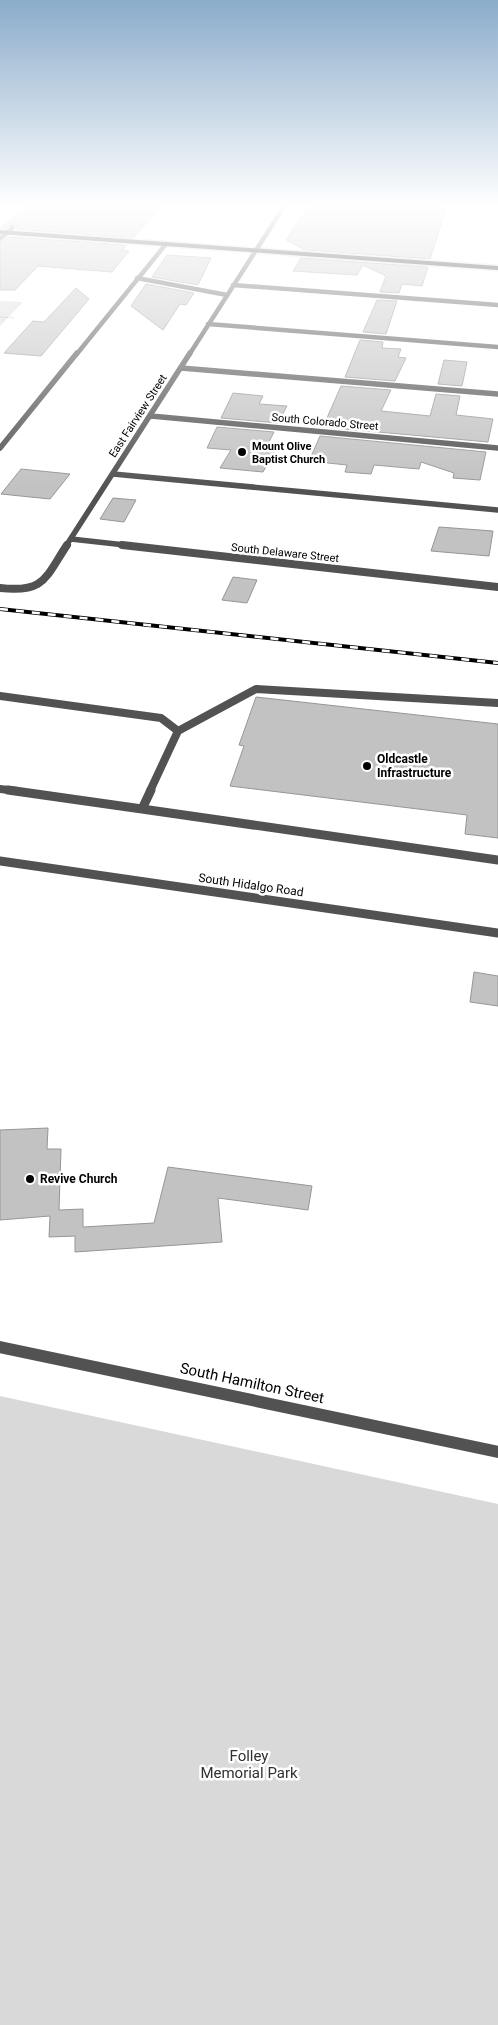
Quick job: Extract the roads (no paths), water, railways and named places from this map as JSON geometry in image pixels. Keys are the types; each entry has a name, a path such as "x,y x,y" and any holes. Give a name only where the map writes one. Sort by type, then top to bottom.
{"street":[{"path":"0,448 120,300"},
{"name":"East Fairview Street","path":"0,588 16,590 33,588 43,582 224,300"},
{"path":"425,300 498,305"},
{"path":"208,324 498,347"},
{"path":"181,368 498,394"},
{"name":"South Colorado Street","path":"151,416 498,448"},
{"path":"113,474 498,510"},
{"name":"South Delaware Street","path":"71,539 498,587"},
{"path":"142,809 178,730 256,689 498,703"},
{"path":"0,696 161,718 178,730"},
{"path":"0,789 498,860"},
{"name":"South Hidalgo Road","path":"0,861 498,933"},
{"name":"South Hamilton Street","path":"0,1347 498,1452"}],"railway":[{"path":"0,609 498,663"}],"place":[{"name":"Mount Olive Baptist Church","path":"242,452"},
{"name":"Oldcastle Infrastructure","path":"367,766"},
{"name":"Revive Church","path":"30,1179"}],"park label":[{"name":"Folley Memorial Park","path":"249,1764"}]}
